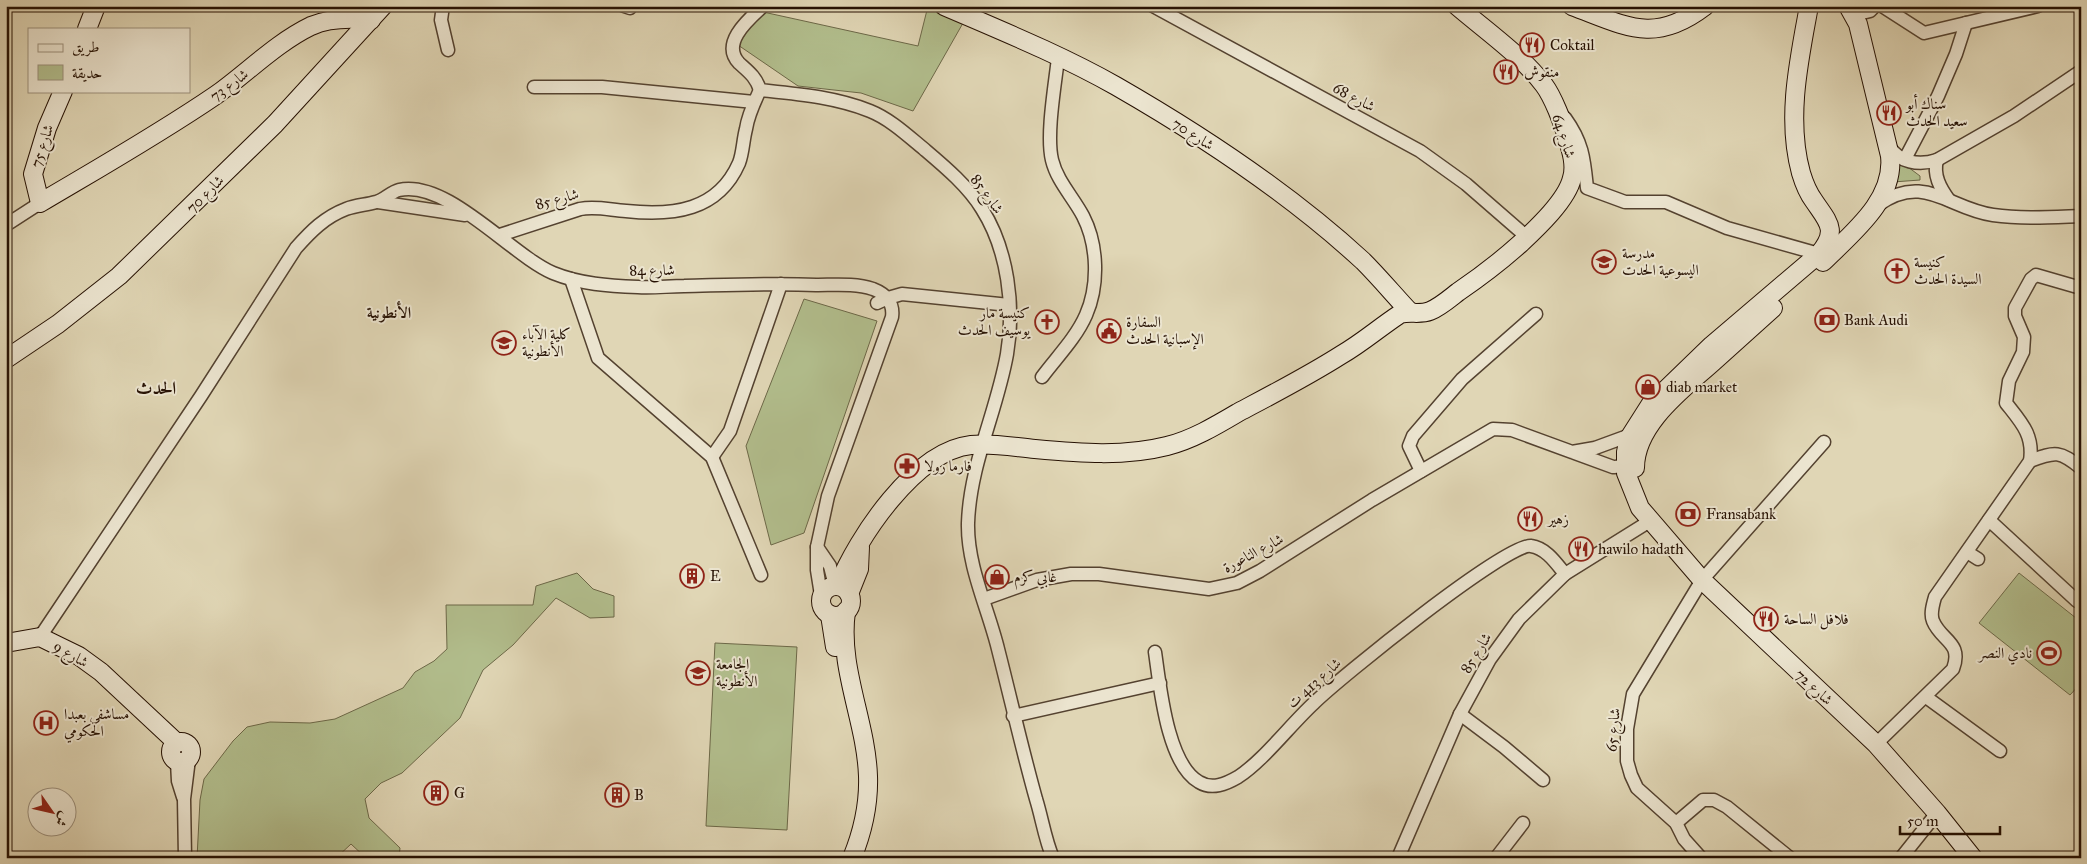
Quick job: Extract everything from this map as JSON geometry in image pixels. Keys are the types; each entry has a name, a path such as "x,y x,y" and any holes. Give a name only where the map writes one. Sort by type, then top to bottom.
{"street":[{"path":"87,28 96,6"},
{"path":"443,6 440,20 448,50"},
{"path":"760,90 755,78 735,57 733,46 741,28 763,6"},
{"name":"شارع 70","path":"944,6 1115,85 1187,129 1258,176 1322,226 1364,263 1409,311"},
{"name":"شارع 68","path":"1153,6 1420,151 1466,184 1527,237"},
{"name":"شارع 64","path":"1409,311 1424,312 1437,307 1494,267 1527,237 1558,203 1572,178 1573,164 1570,146 1545,86 1457,6"},
{"path":"1572,6 1645,30 1679,24 1705,6"},
{"path":"1619,462 1661,410 1870,212 1890,176 1890,156 1863,43 1851,11 1870,11 1875,6"},
{"path":"1882,6 1924,33 2038,6"},
{"path":"1648,518 1634,466 1598,454 1639,421 1655,400 1712,345 1823,256 1830,233 1829,222 1806,186 1797,153 1795,88 1810,10"},
{"name":"شارع 70","path":"6,359 58,324 119,276 275,124 369,13"},
{"name":"شارع 73","path":"40,203 216,95 312,26 369,13"},
{"path":"1905,160 1938,96 1956,54 1966,23"},
{"path":"1042,377 1086,316 1095,275 1092,244 1084,218 1061,181 1051,154 1050,135 1058,58"},
{"path":"1885,136 1894,152 1905,160 1918,164 1938,160 2014,116 2081,71"},
{"path":"534,87 602,88 754,102"},
{"name":"شارع 85","path":"500,235 580,209 592,207 624,211 660,212 702,204 716,196 727,184 740,161 747,122 760,90 821,97 873,112 890,122 931,155 961,183 982,210 992,228 1005,268 1010,323 1007,354 992,412 981,445"},
{"name":"شارع 75","path":"40,203 33,174 47,128 63,92"},
{"path":"1555,108 1566,119 1583,150 1587,188 1624,202 1666,202 1727,228 1823,256"},
{"path":"1938,160 1935,169 1936,176 1949,200"},
{"name":"شارع 84","path":"378,202 399,190 427,192 441,197 500,235 520,254 536,265 571,279 592,284 644,288 781,284 855,286 882,300 888,326 828,496 817,547 817,570 837,598"},
{"path":"1824,214 1844,222 1853,222 1895,194 1908,191 1923,192 1994,215 2081,216"},
{"path":"40,637 201,396 296,248 311,230 327,218 348,208 378,202 469,216"},
{"path":"6,225 40,203"},
{"path":"1876,744 1953,669 1957,659 1955,651 1950,641 1933,622 1932,607 1935,597 1943,584 1972,555 1989,520 2030,461 2032,448 2027,431 2006,403 2009,381 2023,352 2024,337 2015,316 2015,308 2031,279 2036,275 2081,288"},
{"path":"571,279 598,358 712,457 761,575"},
{"path":"712,457 730,431 781,284"},
{"path":"882,300 902,294 1009,306"},
{"path":"840,858 847,844 855,818 858,766 837,598 859,569 860,544 884,506 904,484 941,456 962,447 981,445 1067,452 1122,452 1168,446 1211,428 1340,356 1392,319 1409,311"},
{"path":"1421,471 1409,446 1413,436 1462,379 1536,314"},
{"name":"شارع الناعورة","path":"984,599 1037,580 1071,574 1099,574 1209,588 1223,587 1236,583 1493,429 1512,430 1572,452 1619,462"},
{"path":"1616,440 1626,452 1619,462"},
{"path":"1572,452 1616,440"},
{"name":"شارع 65","path":"1701,858 1684,839 1676,823 1638,788 1631,775 1626,762 1629,711 1633,694 1702,580 1824,442"},
{"path":"981,445 970,501 968,522 971,563 984,599 1013,716 1053,858"},
{"path":"2030,461 2046,454 2064,455 2081,468"},
{"name":"شارع 72","path":"1619,462 1637,503 1702,580 1876,744 1937,813 1973,858"},
{"name":"شارع 85","path":"1398,858 1460,714 1490,659 1519,619 1565,574 1648,518"},
{"path":"1989,520 2077,601 2081,601"},
{"name":"شارع 413 ت","path":"1155,652 1167,724 1173,745 1192,777 1200,783 1214,786 1223,785 1239,776 1315,702 1377,650 1437,604 1508,554 1521,547 1530,546 1541,550 1553,559 1565,574"},
{"path":"837,598 846,663 862,736 868,776 864,825 852,858"},
{"name":"شارع 9","path":"6,643 40,637 79,656 102,672 126,696 155,736 179,753"},
{"path":"1013,716 1160,683"},
{"path":"1926,697 2000,751"},
{"path":"1460,714 1504,747 1543,780"},
{"path":"179,753 180,790 184,799 185,858"},
{"path":"1676,823 1703,800 1714,800 1727,807 1790,858"},
{"path":"1901,858 1937,813"},
{"path":"1496,858 1523,823"}],"green space":[{"path":"928,6 944,6 967,16 913,111 861,93 798,86 738,45 754,10 918,46"},
{"path":"1896,158 1920,176 1920,180 1893,182"},
{"path":"804,299 877,321 804,533 771,545 746,446"},
{"path":"577,573 593,589 614,596 614,617 590,618 556,598 513,645 483,670 460,718 402,773 381,783 365,799 369,818 400,848 399,858 366,858 351,844 336,858 197,858 200,800 204,779 233,741 247,727 270,722 310,723 335,719 403,688 415,672 434,661 447,649 446,605 533,605 536,586"},
{"name":"نادي النصر","path":"2019,573 2081,622 2081,683 2070,695 1979,623"},
{"path":"715,643 797,647 787,830 706,826"}],"place":[{"name":"Coktail","path":"1532,45"},
{"name":"منقوش","path":"1506,72"},
{"name":"سناك أبو سعيد الحدث","path":"1889,113"},
{"name":"مدرسة اليسوعية الحدت","path":"1604,262"},
{"name":"كنيسة السيدة الحدث","path":"1897,271"},
{"name":"Bank Audi","path":"1827,320"},
{"name":"كنيسة مار يوسيف الحدث","path":"1047,322"},
{"name":"السفارة الإسبانية الحدث","path":"1109,331"},
{"name":"كلية الآباء الأنطونية","path":"504,343"},
{"name":"diab market","path":"1648,387"},
{"name":"فارما رولا","path":"907,466"},
{"name":"Fransabank","path":"1688,514"},
{"name":"زهير","path":"1530,519"},
{"name":"hawilo hadath","path":"1581,549"},
{"name":"E","path":"692,576"},
{"name":"غابي كرم","path":"997,577"},
{"name":"فلافل الساحة","path":"1766,619"},
{"name":"نادي النصر","path":"2049,653"},
{"name":"الجامعة الأنطونية","path":"698,673"},
{"name":"مساشفى بعبدا الحكومي","path":"46,723"},
{"name":"G","path":"436,793"},
{"name":"B","path":"617,795"}],"district":[{"name":"الأنطونية","path":"389,312"},
{"name":"الحدث","path":"156,388"}]}
